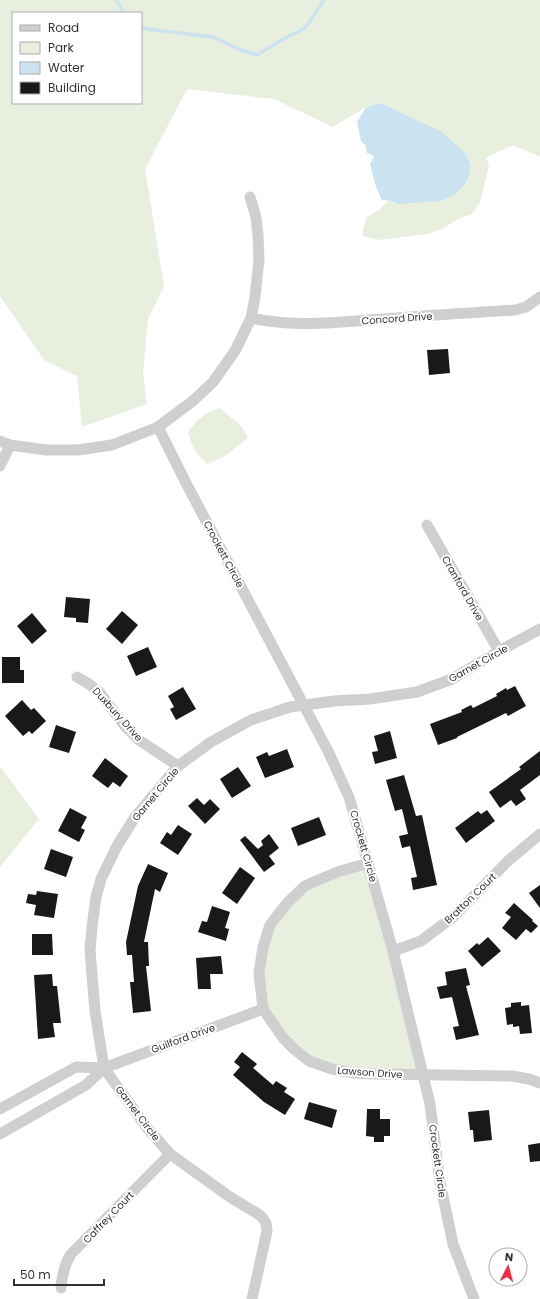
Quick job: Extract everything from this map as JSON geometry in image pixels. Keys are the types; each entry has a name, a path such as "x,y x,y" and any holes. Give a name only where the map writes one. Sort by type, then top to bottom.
{"street":[{"path":"0,466 5,443 46,450 78,450 112,445 158,427 194,400 213,382 234,351 250,318 255,297 259,260 258,235 256,217 250,197"},
{"name":"Concord Drive","path":"250,318 277,324 315,324 515,310 530,304 540,297"},
{"name":"Crockett Circle","path":"158,427 186,484 350,797 393,951 430,1104 440,1182 453,1244 474,1299"},
{"name":"Cranford Drive","path":"427,525 499,651"},
{"name":"Garnet Circle","path":"252,1299 267,1230 266,1223 262,1217 170,1154 148,1129 104,1068 95,1012 91,966 92,927 96,897 101,879 117,846 131,823 163,782 178,766 210,742 248,722 290,707 334,701 370,699 417,692 452,679 540,629"},
{"name":"Duxbury Drive","path":"77,676 90,684 100,693 124,725 139,740 178,766"},
{"name":"Bratton Court","path":"393,951 421,941 453,917 508,860 540,834"},
{"name":"Lawson Drive","path":"369,863 340,871 305,886 287,903 272,922 263,947 259,973 263,1009 283,1038 309,1061 332,1069 353,1073 512,1076 529,1079 540,1083"},
{"name":"Guilford Drive","path":"0,1109 76,1067 104,1068 263,1009"},
{"name":"Guilford Drive","path":"0,1134 86,1085 104,1068"},
{"name":"Caffrey Court","path":"60,1288 65,1264 71,1254 170,1154"}],"green space":[{"path":"0,0 540,0 540,157 513,145 486,158 489,165 480,202 472,214 456,220 442,229 427,234 379,240 363,236 363,228 367,217 380,209 388,201 392,201 469,175 471,165 466,154 423,123 381,103 366,107 333,127 274,99 187,89 145,169 164,287 148,319 143,373 147,404 82,427 77,376 44,360 0,296"},
{"path":"220,408 242,427 248,438 225,456 208,464 195,450 188,432 194,424 210,411"},
{"path":"0,766 39,819 0,867"},
{"path":"369,863 422,1074 374,1074 309,1061 263,1009 259,973 270,925 305,886"}],"water":[{"path":"381,103 442,132 466,154 471,165 469,175 465,184 455,194 441,201 397,204 392,201 382,200 376,187 370,164 374,156 367,153 366,146 361,141 357,122 366,107"}],"building":[{"path":"448,349 450,373 429,375 427,350"},
{"path":"66,597 90,599 88,623 76,622 76,618 64,617"},
{"path":"122,611 138,625 122,644 106,629"},
{"path":"32,613 47,631 32,644 17,626"},
{"path":"148,647 157,667 136,676 127,656"},
{"path":"2,657 20,657 20,670 24,670 24,683 2,683"},
{"path":"515,686 526,706 508,716 506,713 457,738 438,745 430,724 462,712 461,710 471,705 473,708 497,696 496,694 506,688 507,690"},
{"path":"183,687 196,709 176,720 170,709 174,707 168,696"},
{"path":"22,700 31,710 34,708 46,721 32,734 29,731 23,736 5,716"},
{"path":"56,725 76,732 69,753 49,747"},
{"path":"390,731 397,758 375,764 372,752 378,751 374,736"},
{"path":"287,749 294,767 265,778 256,757 267,752 269,756"},
{"path":"540,751 540,775 520,790 526,799 516,806 511,800 500,808 489,792 521,769 519,767"},
{"path":"105,758 128,776 120,787 113,782 108,788 92,776"},
{"path":"238,767 251,786 232,798 220,779"},
{"path":"404,775 416,816 422,815 437,885 413,890 411,878 417,877 410,846 402,848 399,836 408,834 402,809 395,811 386,780"},
{"path":"197,798 204,805 210,799 220,809 205,824 188,806"},
{"path":"70,808 87,817 81,828 85,830 79,842 58,831"},
{"path":"487,810 495,821 466,843 455,828 478,811 481,814"},
{"path":"319,817 326,835 298,846 291,828"},
{"path":"178,825 192,834 178,855 160,843 167,832 171,835"},
{"path":"269,834 279,848 269,856 275,864 264,872 240,840 245,836 258,849 263,845 261,841"},
{"path":"51,849 73,857 66,877 44,869"},
{"path":"148,864 168,873 160,892 155,889 144,942 148,942 149,966 146,966 151,1011 133,1013 130,982 134,982 132,955 127,955 126,942 138,886"},
{"path":"240,867 255,878 237,904 222,893"},
{"path":"540,885 540,908 529,893"},
{"path":"37,891 58,894 54,918 34,915 36,905 26,903 28,894 36,895"},
{"path":"514,903 538,926 531,933 526,929 516,940 502,928 511,917 505,913"},
{"path":"212,906 230,912 225,928 229,929 226,941 198,932 202,921 207,922"},
{"path":"32,934 52,934 53,955 32,955"},
{"path":"488,937 501,951 482,967 468,951 477,943 479,945"},
{"path":"221,956 223,974 210,974 211,989 198,989 196,958"},
{"path":"466,968 470,985 466,986 479,1035 456,1040 453,1027 459,1026 452,997 440,999 437,987 447,985 445,972"},
{"path":"52,974 53,986 57,986 61,1023 53,1023 55,1037 38,1039 34,975"},
{"path":"521,1002 521,1006 529,1005 532,1033 520,1034 519,1026 513,1027 513,1024 507,1025 505,1008 511,1007 511,1003"},
{"path":"242,1052 257,1064 253,1068 273,1085 276,1081 287,1088 284,1092 295,1099 285,1115 264,1102 233,1075 240,1067 234,1062"},
{"path":"309,1102 337,1110 332,1128 304,1119"},
{"path":"367,1109 380,1109 380,1119 390,1119 390,1136 384,1136 384,1142 374,1142 374,1137 366,1136"},
{"path":"489,1110 492,1140 474,1142 473,1130 470,1130 468,1112"},
{"path":"540,1143 540,1161 530,1162 528,1145"}],"waterway":[{"path":"116,0 123,12"},
{"path":"142,27 213,37 241,50 257,55 305,28 324,0"}]}
